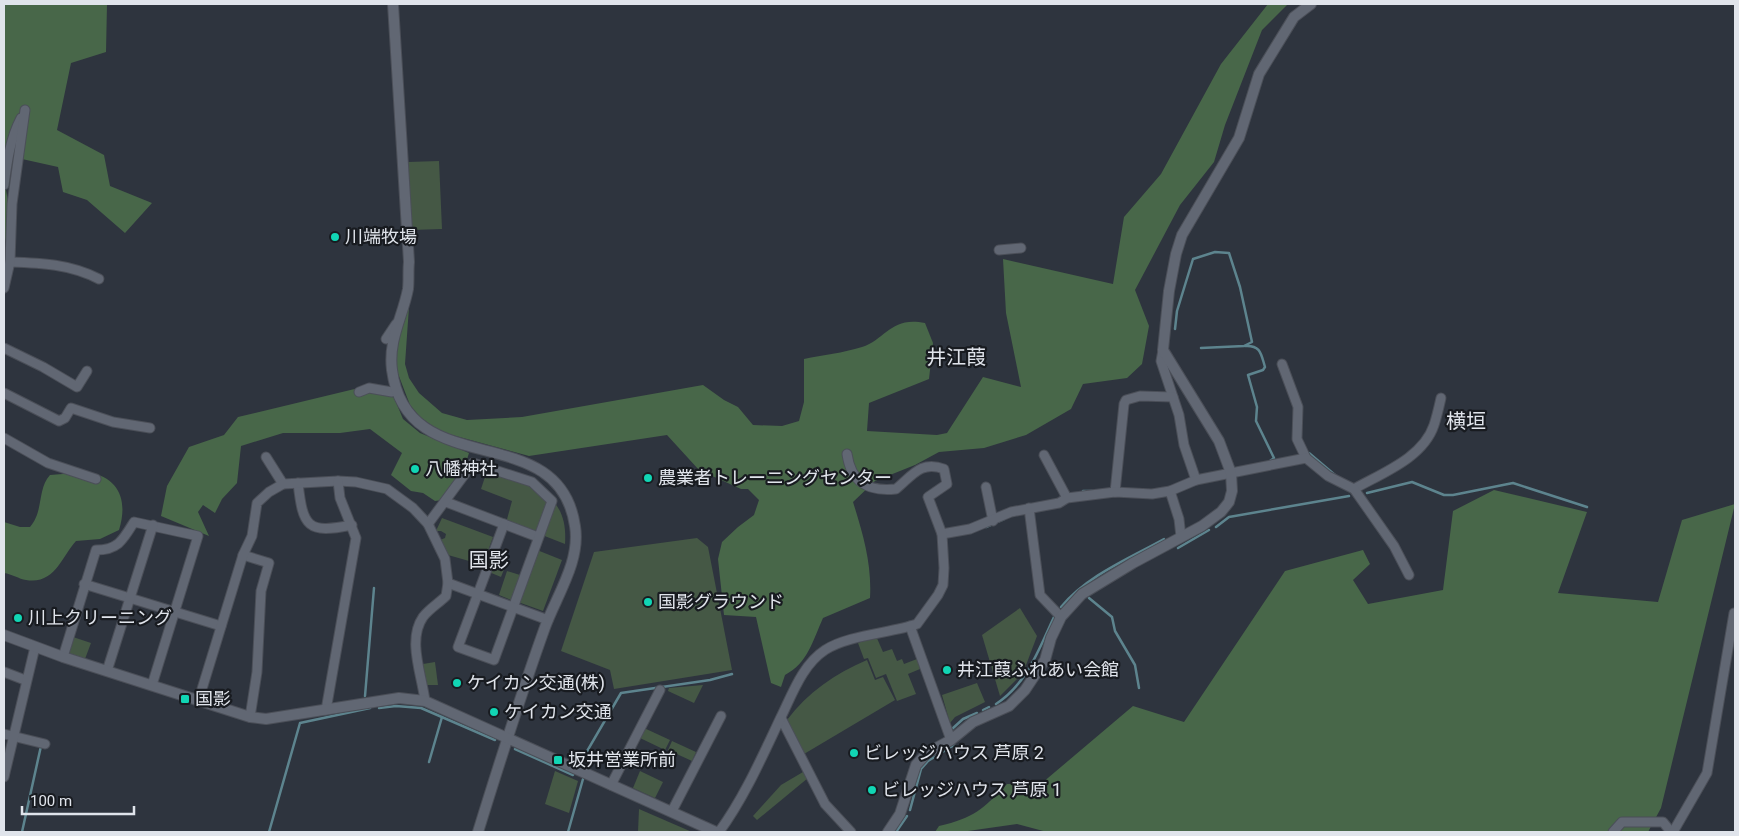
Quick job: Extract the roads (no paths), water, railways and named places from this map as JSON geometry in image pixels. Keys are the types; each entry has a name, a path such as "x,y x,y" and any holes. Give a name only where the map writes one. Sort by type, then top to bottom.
{"street":[{"path":"393,4 409,262 408,289 396,324 391,367 394,383 404,406 420,426 443,439 513,457 538,467 558,486 567,502 575,526 575,550 507,737 478,832"},
{"path":"1196,480 1184,446 1174,397 1161,361 1169,291 1176,254 1182,235 1239,138 1259,74 1270,53 1294,17 1311,4"},
{"path":"4,185 15,130 25,110 12,204 10,262 4,288"},
{"path":"1000,250 1021,248"},
{"path":"10,262 50,263 84,271 99,279"},
{"path":"386,340 396,324"},
{"path":"4,348 77,387 87,371"},
{"path":"888,832 900,814 916,765 927,753 951,740 973,722 1008,706 1025,690 1045,660 1051,638 1061,617 1082,594 1208,522 1221,512 1229,502 1232,491 1231,473 1219,441 1163,350"},
{"path":"1282,364 1298,407 1297,439 1306,458 1328,476 1354,489 1394,546 1409,575"},
{"path":"359,392 369,388 392,392"},
{"path":"4,393 59,422 65,418 71,408 113,422 150,428"},
{"path":"1115,492 1126,400 1140,396 1174,397"},
{"path":"1354,489 1399,464 1420,448 1434,426 1441,398"},
{"path":"4,438 48,463 96,480"},
{"path":"4,635 63,657 152,685 198,702 250,717 266,719 400,698 425,701 718,832 733,812 781,718 791,693 812,661 826,649 917,624 927,612 943,585 942,534 928,498 947,484 944,469 933,465 925,467 913,473 896,489 879,490 858,481 849,469 847,454"},
{"path":"1044,455 1067,498"},
{"path":"266,457 283,484"},
{"path":"942,534 970,529 1011,512 1058,503 1067,498 1115,492 1152,494 1170,491 1196,480 1306,458"},
{"path":"428,524 473,463 532,482 552,501 494,660 458,647 504,524"},
{"path":"326,710 356,538 340,498 338,481"},
{"path":"198,702 243,555 252,536 257,503 269,492 283,484 338,481 387,489 413,508 428,524 445,559 448,583 446,596 424,616 417,628 416,642 425,701"},
{"path":"298,483 300,504 306,519 312,527 321,530 352,525"},
{"path":"986,487 993,521"},
{"path":"1170,491 1179,519 1180,537"},
{"path":"446,502 538,537"},
{"path":"1029,508 1040,595 1061,617"},
{"path":"63,657 96,550 108,550 116,546 124,538 134,522 198,536 152,685"},
{"path":"107,671 153,525"},
{"path":"243,555 269,563 261,591 257,672 250,717"},
{"path":"448,583 548,620"},
{"path":"84,584 220,626"},
{"path":"1613,832 1622,822 1663,822 1672,832 1707,773 1734,613"},
{"path":"910,626 951,740"},
{"path":"4,777 8,735 35,647"},
{"path":"4,672 25,680"},
{"path":"611,784 660,690"},
{"path":"672,812 721,716"},
{"path":"781,718 825,804 851,832"},
{"path":"8,735 46,744"}],"waterway":[{"path":"1175,329 1177,311 1193,259 1215,252 1229,253 1240,287 1252,342 1244,346 1201,348"},
{"path":"1245,346 1254,347 1260,351 1265,367 1263,370 1248,375 1257,407 1256,421 1274,458 1270,461"},
{"path":"1309,453 1335,475"},
{"path":"1367,493 1412,482 1444,495 1453,495 1513,483 1587,507"},
{"path":"1083,491 1092,491"},
{"path":"1216,527 1229,517 1349,496"},
{"path":"986,527 1004,519"},
{"path":"1178,548 1209,530"},
{"path":"1061,607 1083,586 1096,577 1164,539"},
{"path":"365,696 374,588"},
{"path":"1089,598 1112,617 1115,631 1135,665 1139,688"},
{"path":"996,704 1007,696 1024,676 1054,617"},
{"path":"579,765 621,693 710,680 732,674"},
{"path":"379,708 396,706 421,708 495,740"},
{"path":"983,710 989,707"},
{"path":"269,832 300,723 370,708"},
{"path":"952,729 963,719 977,713"},
{"path":"429,762 442,717"},
{"path":"910,810 921,769 928,761 954,745"},
{"path":"22,832 41,746"},
{"path":"515,749 573,775"},
{"path":"568,832 583,779"},
{"path":"896,832 907,816"}],"place":[{"name":"川端牧場","path":"335,237"},
{"name":"八幡神社","path":"415,469"},
{"name":"農業者トレーニングセンター","path":"648,478"},
{"name":"国影グラウンド","path":"648,602"},
{"name":"川上クリーニング","path":"18,618"},
{"name":"井江葭ふれあい会館","path":"947,670"},
{"name":"ケイカン交通(株)","path":"457,683"},
{"name":"国影","path":"185,699"},
{"name":"ケイカン交通","path":"494,712"},
{"name":"ビレッジハウス 芦原 2","path":"854,753"},
{"name":"坂井営業所前","path":"558,760"},
{"name":"ビレッジハウス 芦原 1","path":"872,790"}],"district":[{"name":"井江葭","path":"956,357"},
{"name":"横垣","path":"1466,421"},
{"name":"国影","path":"489,560"}]}
